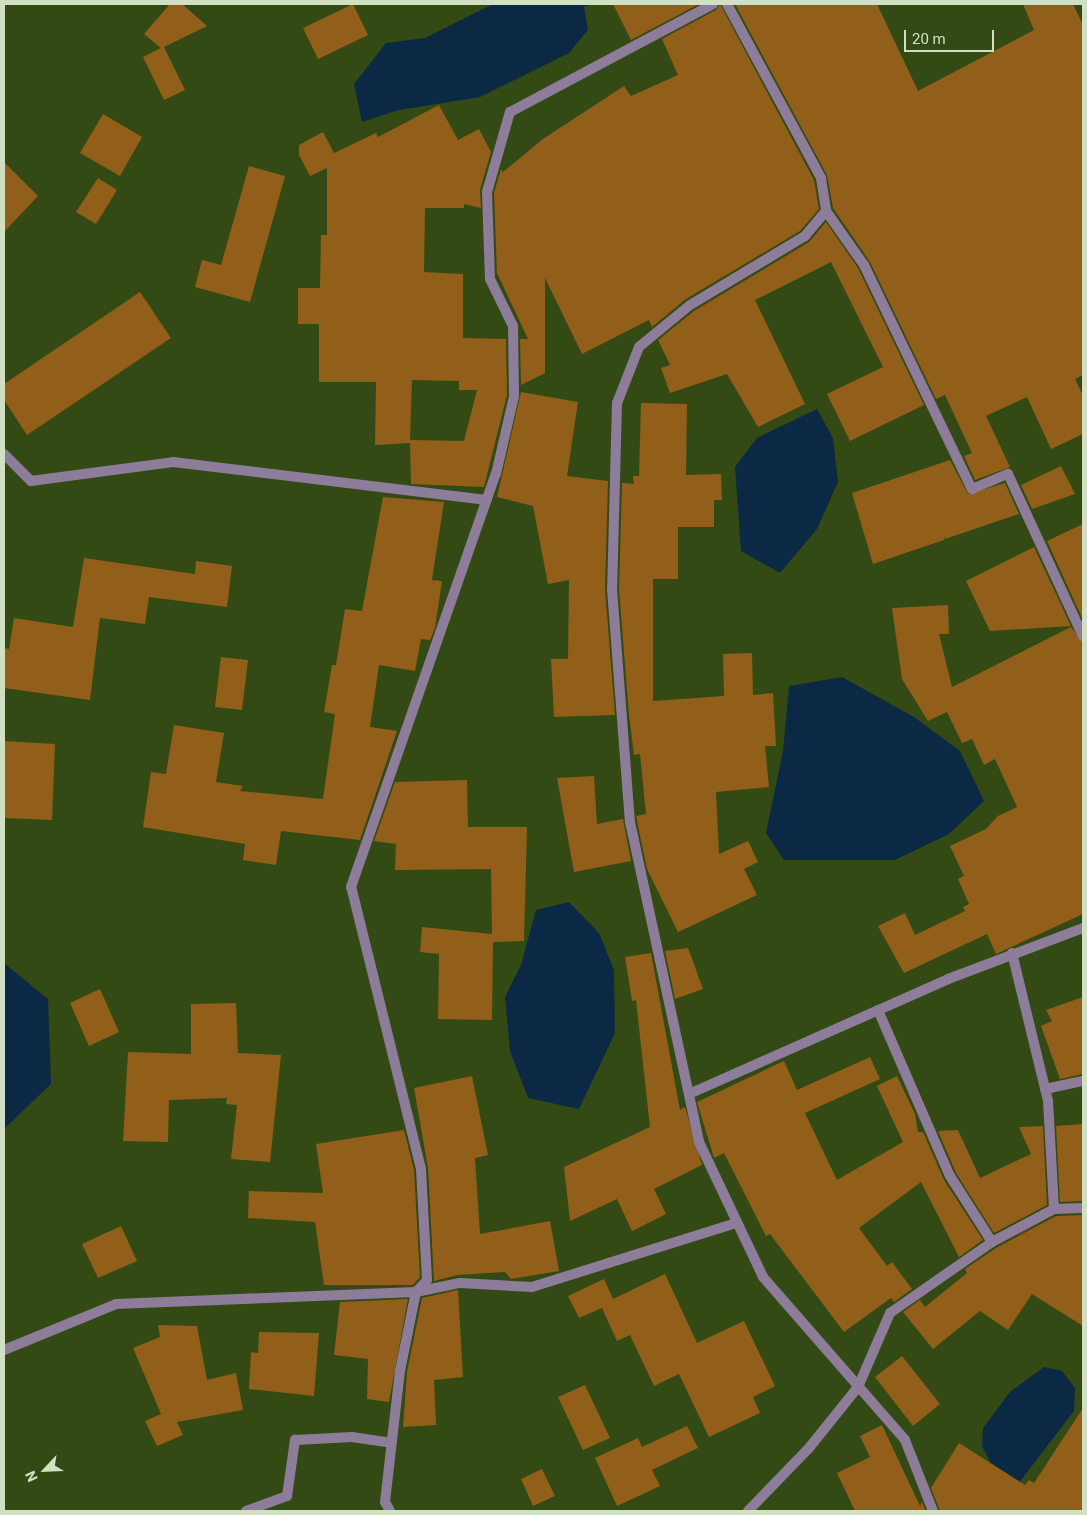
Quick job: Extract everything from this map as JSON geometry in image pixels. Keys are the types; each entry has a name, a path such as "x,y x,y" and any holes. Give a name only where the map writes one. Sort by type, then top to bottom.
{"street":[{"path":"390,1511 385,1502 392,1444 416,1292 427,1280 422,1169 351,887 487,500 514,396 513,326 490,279 488,192 510,112 712,4"},
{"path":"727,4 821,178 826,211 864,265 972,489 1008,474 1083,636"},
{"path":"826,211 805,236 690,305 639,347 617,403 612,589 630,822 699,1142 736,1223 763,1276 905,1440 933,1511"},
{"path":"4,454 31,481 173,462 487,500"},
{"path":"689,1094 1012,953 1083,928"},
{"path":"1012,953 1045,1089 1054,1209"},
{"path":"878,1010 950,1176 992,1242"},
{"path":"1045,1089 1083,1081"},
{"path":"748,1511 810,1448 858,1387 890,1314 992,1242 1054,1209 1083,1208"},
{"path":"4,1350 116,1304 416,1292 460,1283 532,1287 736,1223"},
{"path":"246,1511 287,1496 295,1440 352,1437 392,1444"}],"water":[{"path":"493,4 591,4 584,7 588,30 569,53 480,97 399,110 362,122 354,84 386,43 425,38"},
{"path":"817,409 833,438 838,482 817,529 780,573 741,551 735,467 757,438"},
{"path":"842,677 914,717 960,751 984,801 949,834 895,860 784,860 766,833 783,751 789,686"},
{"path":"569,902 599,933 614,970 615,1033 579,1109 528,1098 510,1051 505,997 521,965 536,910"},
{"path":"4,963 48,999 51,1084 4,1129"},
{"path":"1044,1367 1062,1371 1075,1388 1074,1411 1018,1484 995,1471 982,1446 983,1428 1010,1392"}],"building":[{"path":"170,4 182,4 207,26 164,47 185,90 164,100 143,57 161,48 144,34"},
{"path":"353,4 368,35 318,59 303,28"},
{"path":"613,4 699,4 631,40"},
{"path":"720,4 814,180 819,209 800,231 686,299 652,327 649,320 582,354 545,278 545,373 521,385 520,339 528,339 497,273 494,193 501,169 503,172 543,139 624,86 631,96 678,75 662,39 716,10"},
{"path":"735,4 877,4 918,91 1034,30 1023,4 1073,4 1083,25 1083,375 1075,379 1083,396 1083,434 1051,449 1027,397 986,416 1010,467 975,480 964,456 972,453 945,395 936,399 870,262 833,208 827,175"},
{"path":"439,105 458,140 479,129 491,152 480,190 481,208 464,204 464,208 425,208 424,272 463,274 463,338 506,339 507,395 484,487 411,484 410,443 375,445 376,382 319,382 319,324 298,324 298,288 320,288 321,235 327,235 327,168 310,176 299,155 299,145 323,132 334,153 376,133 378,137","holes":["412,380 459,381 459,390 477,390 464,441 410,440"]},
{"path":"103,114 142,137 120,176 80,153"},
{"path":"4,162 38,196 4,232"},
{"path":"249,166 285,176 250,302 195,287 202,260 221,265"},
{"path":"98,178 117,190 96,224 76,212"},
{"path":"826,222 858,268 924,405 850,441 827,394 883,367 831,262 755,300 805,404 758,427 727,374 670,393 661,368 670,365 658,340 694,311 809,242"},
{"path":"140,292 171,338 27,435 4,400 4,384"},
{"path":"521,392 578,402 567,476 608,481 605,589 615,715 554,717 551,659 568,659 569,580 548,584 533,506 497,497"},
{"path":"641,403 687,404 686,475 721,474 722,500 714,500 714,527 678,527 678,579 653,579 653,701 724,696 723,654 752,653 753,695 773,693 776,746 765,746 769,787 716,792 719,854 748,841 758,862 744,869 757,895 678,932 647,869 636,816 646,814 640,754 634,755 629,715 619,589 622,483 634,484 633,476 639,476"},
{"path":"950,460 968,494 1005,483 1019,514 945,539 944,536 944,540 873,564 852,493"},
{"path":"1061,466 1075,494 1032,509 1021,485"},
{"path":"383,497 444,502 432,580 442,581 435,628 430,640 421,639 415,671 379,665 370,727 397,731 360,840 281,831 276,865 243,860 245,844 143,827 151,772 166,774 174,725 224,733 216,782 243,786 240,791 323,799 335,714 324,712 332,665 336,665 345,609 362,611"},
{"path":"1083,524 1083,620 1047,541"},
{"path":"1034,547 1071,626 990,631 966,581"},
{"path":"84,558 195,574 196,561 232,566 227,607 149,597 145,624 100,618 90,700 4,688 4,648 9,649 14,618 73,627"},
{"path":"948,605 949,634 939,634 952,687 1071,627 1083,643 1083,914 996,954 987,934 904,973 878,926 905,913 915,935 965,911 963,907 969,904 958,879 964,876 950,846 986,829 998,816 1017,807 995,759 984,765 972,739 962,743 947,712 928,721 902,679 892,608"},
{"path":"221,657 248,660 242,710 215,707"},
{"path":"4,741 55,744 52,820 4,818"},
{"path":"594,776 597,824 623,819 631,861 574,872 557,778"},
{"path":"467,780 468,827 527,827 524,941 493,942 492,1020 438,1019 439,954 420,952 422,927 492,934 491,869 395,870 396,844 374,841 395,782"},
{"path":"688,948 703,989 675,999 665,951"},
{"path":"651,953 680,1110 685,1107 702,1165 654,1189 666,1214 632,1231 617,1199 570,1221 564,1167 650,1127 636,1000 632,1001 625,957"},
{"path":"100,989 119,1032 89,1046 70,1003"},
{"path":"1083,997 1083,1074 1060,1079 1041,1026 1052,1021 1046,1010"},
{"path":"236,1003 238,1053 281,1055 270,1162 231,1159 237,1105 226,1104 227,1098 169,1100 168,1142 123,1141 128,1052 191,1054 191,1004"},
{"path":"870,1057 880,1079 805,1113 837,1180 903,1142 877,1086 897,1076 915,1114 918,1132 923,1132 944,1180 983,1240 959,1257 921,1182 859,1228 887,1266 892,1262 912,1289 894,1302 891,1298 844,1332 770,1234 766,1236 724,1153 714,1158 697,1102 784,1061 797,1090"},
{"path":"472,1076 488,1155 475,1158 480,1234 550,1221 559,1271 511,1279 505,1272 457,1275 434,1281 428,1168 414,1088"},
{"path":"1083,1124 1083,1201 1060,1202 1056,1126"},
{"path":"1043,1126 1047,1205 994,1233 956,1173 938,1131 958,1130 980,1178 1031,1154 1019,1127"},
{"path":"404,1130 414,1170 420,1277 413,1285 324,1285 315,1222 248,1218 249,1191 323,1193 316,1144"},
{"path":"1083,1215 1083,1326 1032,1294 1008,1330 980,1311 933,1349 903,1312 920,1300 925,1307 967,1273 965,1269 996,1248 1056,1216"},
{"path":"121,1226 137,1261 98,1278 82,1244"},
{"path":"665,1274 697,1343 744,1321 775,1386 753,1397 760,1413 709,1437 679,1374 654,1386 630,1335 617,1341 602,1308 579,1318 568,1296 604,1279 613,1299"},
{"path":"458,1290 463,1377 434,1380 436,1425 403,1427 407,1372 422,1298"},
{"path":"408,1299 389,1402 367,1399 368,1359 334,1355 340,1302"},
{"path":"158,1325 197,1326 207,1380 236,1373 243,1410 177,1422 183,1435 157,1446 145,1421 161,1414 133,1348 160,1337"},
{"path":"259,1332 319,1333 314,1396 249,1389 251,1352 258,1353"},
{"path":"902,1356 940,1404 913,1426 875,1377"},
{"path":"585,1385 610,1438 583,1450 558,1397"},
{"path":"1083,1408 1083,1511 940,1511 931,1488 959,1443 1025,1485 1029,1480 1034,1483"},
{"path":"882,1425 920,1506 922,1502 926,1511 855,1511 837,1473 870,1457 860,1436"},
{"path":"687,1426 698,1448 652,1470 660,1486 617,1506 595,1458 638,1438 642,1447"},
{"path":"542,1469 555,1496 533,1506 521,1479"}]}
